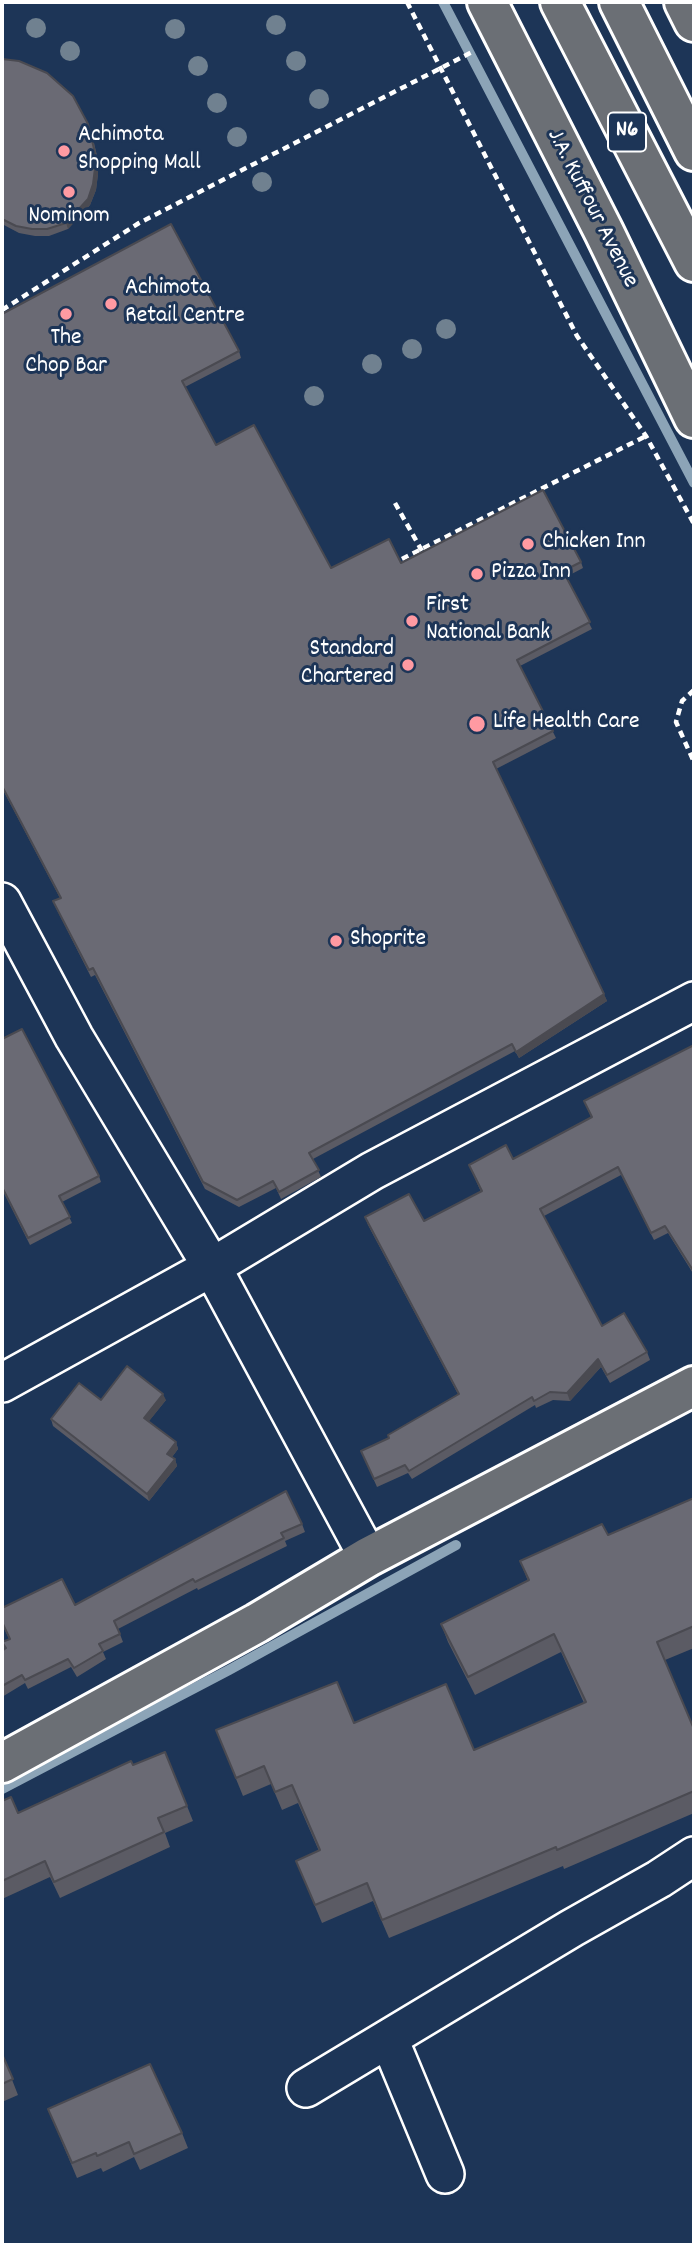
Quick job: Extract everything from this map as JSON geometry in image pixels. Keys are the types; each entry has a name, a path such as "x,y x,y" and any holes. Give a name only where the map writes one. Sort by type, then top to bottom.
{"main road":[{"name":"J.A. Kuffour Avenue","path":"486,2 604,232 694,418"},
{"name":"N6","path":"560,2 694,262"},
{"name":"N6","path":"619,2 694,151"},
{"path":"684,2 694,22"},
{"path":"2,1763 257,1623 368,1556 694,1385"}],"street":[{"path":"2,902 74,1037 212,1267 368,1556"},
{"path":"2,1383 212,1267 372,1171 694,1001"},
{"path":"306,2088 694,1856"},
{"path":"389,2039 444,2174"}],"path":[{"path":"407,2 577,336 646,436 694,524"},
{"path":"2,310 139,223 503,35"},
{"path":"402,559 646,436"},
{"path":"395,503 425,559"},
{"path":"694,690 682,701 676,722 694,762"}],"building":[{"name":"Achimota Shopping Mall","path":"2,59 19,61 47,73 73,96 88,124 95,153 93,184 88,199 66,223 47,229 32,229 16,226 2,219"},
{"path":"171,224 239,351 182,381 216,445 254,425 331,568 389,539 401,563 543,490 581,562 563,571 590,622 517,660 553,731 493,762 604,994 516,1052 512,1044 309,1153 319,1170 279,1192 273,1181 237,1200 203,1182 93,968 89,970 53,901 61,898 2,786 2,314"},
{"path":"22,1029 99,1176 59,1196 70,1217 28,1238 2,1187 2,1039"},
{"path":"694,1045 694,1272 665,1226 651,1233 618,1167 540,1209 602,1326 624,1313 647,1352 607,1375 598,1359 567,1393 550,1392 534,1401 532,1397 409,1471 405,1465 374,1479 361,1451 389,1438 388,1435 459,1394 365,1217 409,1194 424,1221 482,1191 469,1165 506,1145 513,1159 592,1117 584,1101"},
{"path":"127,1366 163,1394 144,1418 176,1442 167,1454 175,1459 147,1494 51,1419 79,1383 101,1400"},
{"path":"286,1491 302,1524 281,1533 284,1538 195,1582 193,1579 114,1621 120,1634 99,1644 103,1651 74,1668 68,1659 25,1680 22,1675 2,1686 2,1651 6,1648 2,1642 10,1639 2,1622 2,1608 62,1579 75,1605"},
{"path":"694,1498 694,1626 657,1642 694,1729 694,1791 557,1850 556,1847 382,1920 367,1883 315,1905 296,1861 320,1850 292,1785 275,1792 264,1766 236,1778 216,1730 337,1682 354,1723 446,1684 474,1750 586,1702 554,1634 468,1677 441,1624 529,1580 520,1561 602,1524 608,1535"},
{"path":"165,1752 187,1806 158,1818 164,1832 54,1882 45,1861 2,1881 2,1801 11,1797 18,1813 131,1761 133,1765"},
{"path":"2,2054 13,2079 2,2084"},
{"path":"150,2064 182,2133 134,2154 129,2142 72,2163 48,2109"}],"waterway":[{"path":"443,2 694,483"},
{"path":"2,1789 229,1670 456,1545"}],"place":[{"name":"Achimota Shopping Mall","path":"64,151"},
{"name":"Nominom","path":"69,192"},
{"name":"Achimota Retail Centre","path":"111,304"},
{"name":"The Chop Bar","path":"66,314"},
{"name":"Chicken Inn","path":"528,544"},
{"name":"Pizza Inn","path":"477,574"},
{"name":"First National Bank","path":"412,621"},
{"name":"Standard Chartered","path":"408,665"},
{"name":"Life Health Care","path":"477,724"},
{"name":"Shoprite","path":"336,941"}]}
